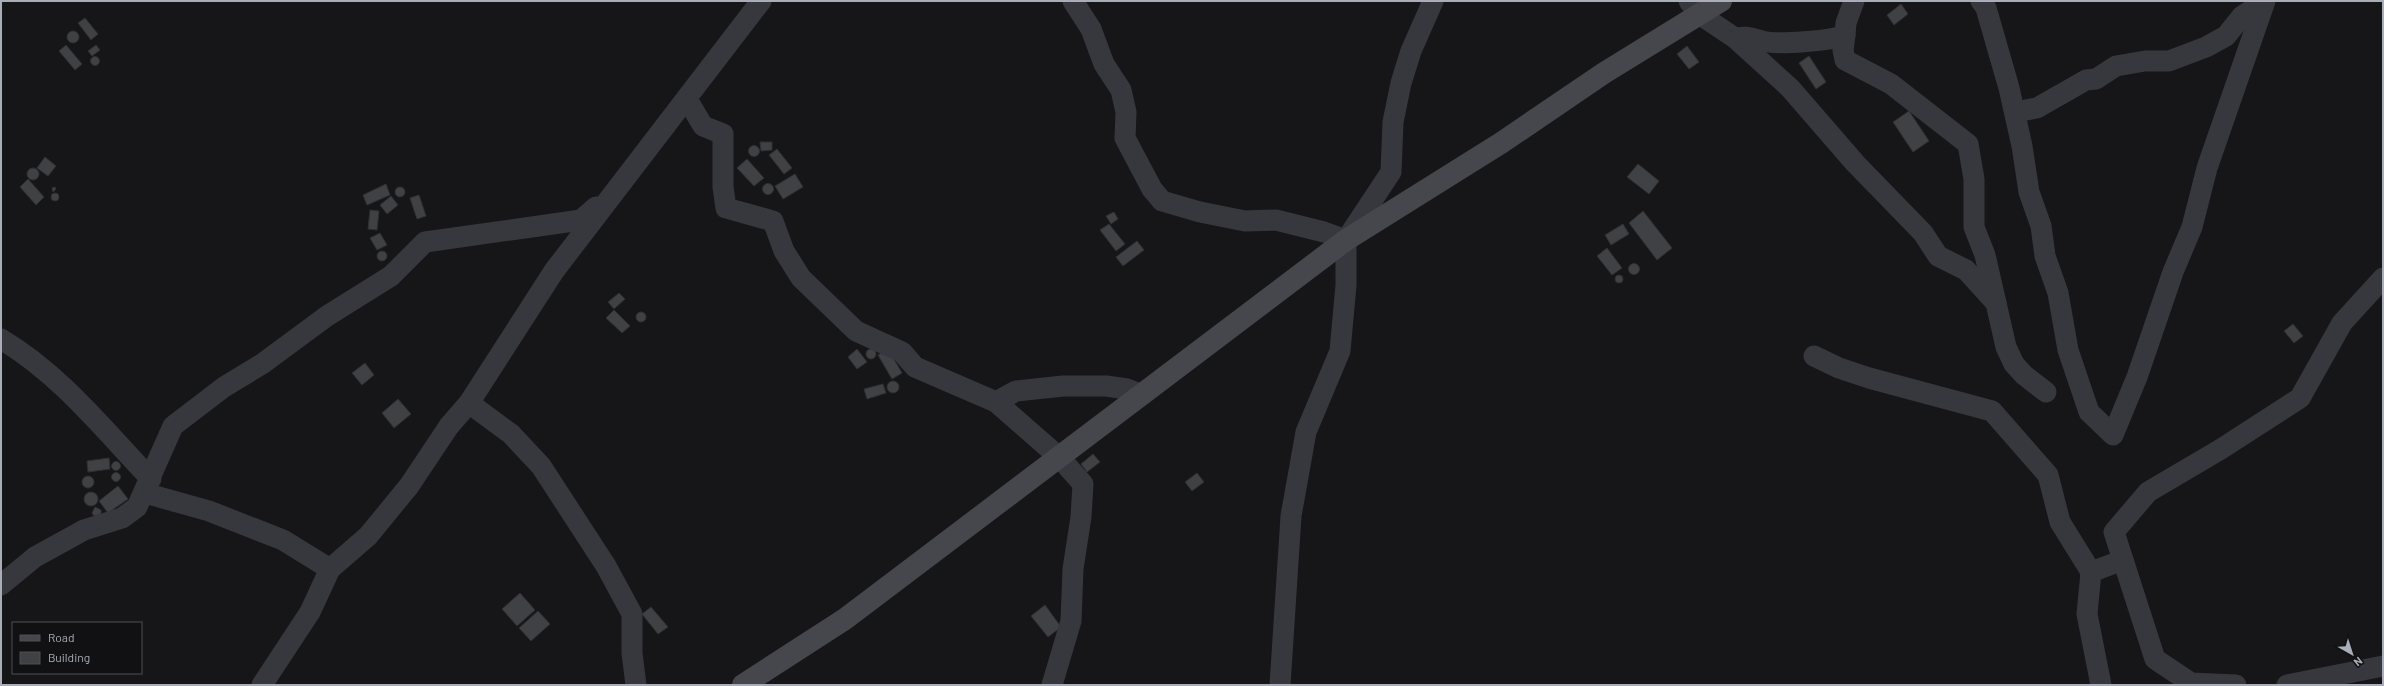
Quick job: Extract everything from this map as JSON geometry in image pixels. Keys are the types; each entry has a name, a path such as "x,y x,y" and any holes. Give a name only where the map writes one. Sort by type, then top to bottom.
{"street":[{"path":"262,685 310,612 330,569 368,536 409,486 450,426 469,403 554,271 761,1"},
{"path":"1073,1 1091,29 1104,64 1121,90 1126,112 1125,138 1152,189 1162,201 1200,212 1245,221 1276,220 1324,232 1346,240"},
{"path":"1280,685 1291,516 1306,432 1340,351 1346,285 1346,240 1391,172 1393,122 1401,83 1411,51 1434,1"},
{"path":"743,685 845,619 1060,458 1346,240 1501,143 1604,73 1694,7 1721,1"},
{"path":"1854,1 1846,23 1843,50 1845,60 1891,84 1968,144 1973,171 1974,227 1985,255 2006,348 2014,364 2024,375 2046,392"},
{"path":"1981,1 1986,8 2005,71 2015,112 2029,192 2041,226 2045,256 2058,293 2068,350 2089,412 2113,435 2138,377 2173,272 2192,228 2207,168 2265,2"},
{"path":"2015,112 2037,108 2086,80 2096,79 2116,66 2145,61 2169,61 2206,47 2226,36 2242,16 2265,2"},
{"path":"1694,7 1735,38 1803,101 1855,163 1924,233 1938,256 1966,270 1996,302"},
{"path":"1735,38 1751,36 1762,41 1787,44 1814,39 1836,40 1845,35"},
{"path":"687,99 703,126 723,134 723,187 726,208 773,221 784,251 801,278 856,331 902,352 915,367 996,402 1060,458 1083,484 1081,517 1073,569 1071,620 1052,685"},
{"path":"1,585 35,557 84,530 126,515 137,506 148,486 173,426 224,387 262,364 327,316 391,276 425,242 581,220 615,190"},
{"path":"2236,685 2191,683 2155,658 2114,532 2148,492 2221,449 2300,398 2342,323 2383,278"},
{"path":"1,339 33,361 71,395 148,486 283,540 330,569"},
{"path":"1814,356 1839,368 1869,378 1992,411 2048,475 2060,522 2091,572 2087,614 2101,685"},
{"path":"996,402 1016,390 1063,386 1106,386 1126,389 1142,395"},
{"path":"469,403 511,434 541,466 606,566 632,614 632,653 636,685"},
{"path":"2091,572 2124,560"},
{"path":"2287,685 2383,666"}],"building":[{"path":"1901,4 1908,14 1894,25 1887,15"},
{"path":"85,18 98,34 91,40 78,23"},
{"path":"73,31 77,33 79,37 77,41 73,43 69,41 67,37 69,33"},
{"path":"66,45 82,64 75,70 59,51"},
{"path":"96,45 100,50 92,56 88,51"},
{"path":"1687,46 1699,62 1689,69 1677,54"},
{"path":"95,56 100,61 95,66 90,61"},
{"path":"1809,56 1826,82 1816,89 1799,63"},
{"path":"1909,111 1929,141 1913,152 1893,122"},
{"path":"760,142 772,142 772,150 761,151"},
{"path":"754,145 758,147 760,151 758,155 754,157 750,155 748,151 750,147"},
{"path":"777,149 792,168 784,174 769,155"},
{"path":"45,157 56,166 48,176 37,168"},
{"path":"747,159 764,178 754,186 737,168"},
{"path":"1638,164 1659,181 1649,194 1627,177"},
{"path":"33,168 37,170 39,174 37,178 33,180 29,178 27,174 29,170"},
{"path":"795,174 803,187 783,199 775,186"},
{"path":"28,179 44,197 36,205 20,187"},
{"path":"386,184 390,195 367,205 363,195"},
{"path":"766,184 770,184 772,185 772,193 766,194 763,191 763,187"},
{"path":"55,187 56,189 53,192 52,188"},
{"path":"398,187 402,187 404,188 404,196 398,197 395,194 395,190"},
{"path":"53,193 57,193 59,197 57,201 53,201 51,199 51,195"},
{"path":"419,195 426,216 417,219 410,198"},
{"path":"391,196 398,205 387,214 380,205"},
{"path":"370,210 379,211 377,230 368,229"},
{"path":"1643,211 1672,248 1657,260 1629,223"},
{"path":"1114,212 1118,219 1111,224 1106,216"},
{"path":"1109,224 1125,244 1116,251 1100,230"},
{"path":"1623,224 1629,234 1611,245 1605,235"},
{"path":"380,233 387,245 377,250 370,238"},
{"path":"1137,241 1144,250 1123,266 1116,257"},
{"path":"1607,248 1622,268 1612,275 1597,256"},
{"path":"380,251 384,251 386,252 386,260 380,261 377,258 377,254"},
{"path":"1632,264 1636,264 1638,265 1638,273 1632,274 1629,271 1629,267"},
{"path":"1617,275 1621,275 1623,279 1621,283 1617,283 1615,281 1615,277"},
{"path":"619,293 625,299 614,309 608,302"},
{"path":"614,310 630,326 622,333 606,318"},
{"path":"639,312 643,312 645,313 645,321 639,322 636,319 636,315"},
{"path":"2293,324 2303,336 2294,343 2284,331"},
{"path":"857,349 867,362 857,369 848,357"},
{"path":"871,349 876,354 871,359 866,354"},
{"path":"888,349 902,373 892,379 878,355"},
{"path":"365,363 374,375 362,385 352,373"},
{"path":"891,381 895,381 899,387 895,393 891,393 887,389 887,385"},
{"path":"883,384 886,393 867,399 864,389"},
{"path":"398,399 411,414 394,428 382,413"},
{"path":"1093,454 1100,462 1087,472 1081,464"},
{"path":"109,458 110,469 88,472 87,461"},
{"path":"114,462 118,462 120,466 118,470 114,470 112,468 112,464"},
{"path":"114,473 118,473 120,477 118,481 114,481 112,479 112,475"},
{"path":"1197,473 1204,482 1192,491 1185,482"},
{"path":"86,476 90,476 94,482 90,488 86,488 82,484 82,480"},
{"path":"118,486 128,499 108,513 99,501"},
{"path":"91,492 96,494 98,499 96,504 91,506 86,504 84,499 86,494"},
{"path":"95,507 101,510 101,514 94,516 92,513"},
{"path":"520,593 535,610 517,626 502,609"},
{"path":"1045,605 1061,627 1048,637 1031,616"},
{"path":"651,607 668,627 658,634 642,614"},
{"path":"538,611 550,624 531,641 519,628"}]}
